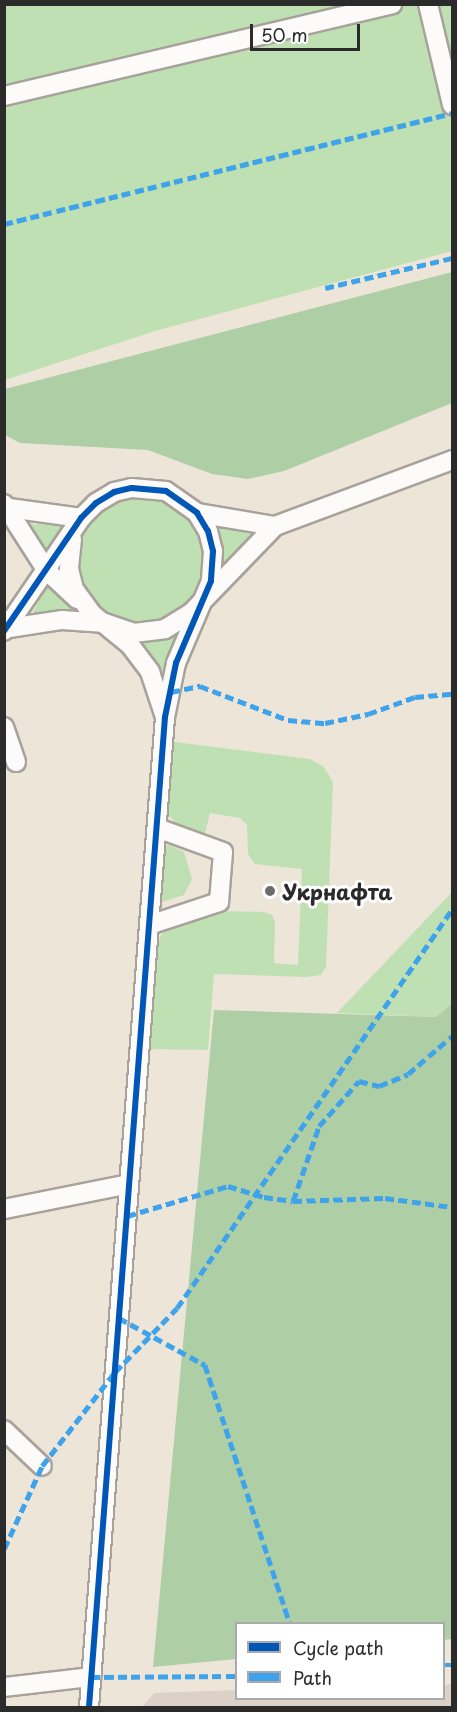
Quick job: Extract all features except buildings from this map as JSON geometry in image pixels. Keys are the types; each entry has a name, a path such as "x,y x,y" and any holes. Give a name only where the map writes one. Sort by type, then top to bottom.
{"street":[{"path":"4,96 392,4"},
{"path":"428,4 453,105"},
{"path":"7,629 62,620 105,623 134,633 165,629 191,613 274,526 453,460"},
{"path":"7,629 72,537 81,518 96,503 132,488 166,491 197,513 208,531 213,551 211,580 176,663 165,717 88,1707"},
{"path":"81,518 7,506 12,528 47,571 130,645 150,672 165,717"},
{"path":"197,513 274,526"},
{"path":"72,537 69,569 83,604"},
{"path":"4,727 16,762"},
{"path":"149,925 219,902 223,852 157,828"},
{"path":"4,1209 129,1184"},
{"path":"4,1430 42,1466"},
{"path":"4,1687 91,1677"}],"shaded area":[{"path":"452,1684 452,1707 142,1707 154,1693 235,1690 235,1700 445,1700 445,1685"}],"green space":[{"path":"4,5 452,5 452,251 155,331 5,380"},
{"path":"452,272 452,403 284,471 248,479 212,474 148,450 20,443 5,435 5,389"},
{"path":"141,495 166,500 187,514 201,535 206,560 201,585 187,606 166,620 141,625 116,620 95,606 81,585 76,560 81,535 95,514 116,500"},
{"path":"24,524 64,525 47,553"},
{"path":"215,527 257,532 223,565"},
{"path":"49,582 72,609 31,616"},
{"path":"181,634 165,681 142,643"},
{"path":"167,741 310,759 324,767 333,782 326,967 321,975 306,977 214,974 208,1050 143,1049 156,945 169,927 211,911 264,912 272,915 275,922 274,963 298,965 302,869 255,864 248,854 247,825 240,818 210,813 203,841 182,832 167,812"},
{"path":"170,845 184,852 192,879 184,895 162,902 155,898 158,847"},
{"path":"452,892 452,1004 436,1017 337,1013"},
{"path":"452,1004 452,1639 445,1640 445,1622 235,1622 235,1659 153,1667 214,1010 436,1017"}],"marked path":[{"path":"4,224 452,113"},
{"path":"325,288 452,258"},
{"path":"171,692 200,686 288,720 325,723 368,714 415,697 452,694"},
{"path":"4,1549 42,1466 115,1372 177,1308 452,910"},
{"path":"127,1216 228,1186 264,1197 293,1201 319,1126 359,1081 379,1086 408,1074 452,1036"},
{"path":"293,1201 385,1198 452,1207"},
{"path":"119,1318 205,1365 289,1622"},
{"path":"445,1665 452,1665"},
{"path":"91,1677 235,1676"}],"cycle path":[{"path":"4,631 81,518 96,503 114,492 132,488 166,491 197,513 208,531 213,551 211,581 176,663 165,717 89,1708"}],"place":[{"name":"Укрнафта","path":"270,891"}]}
